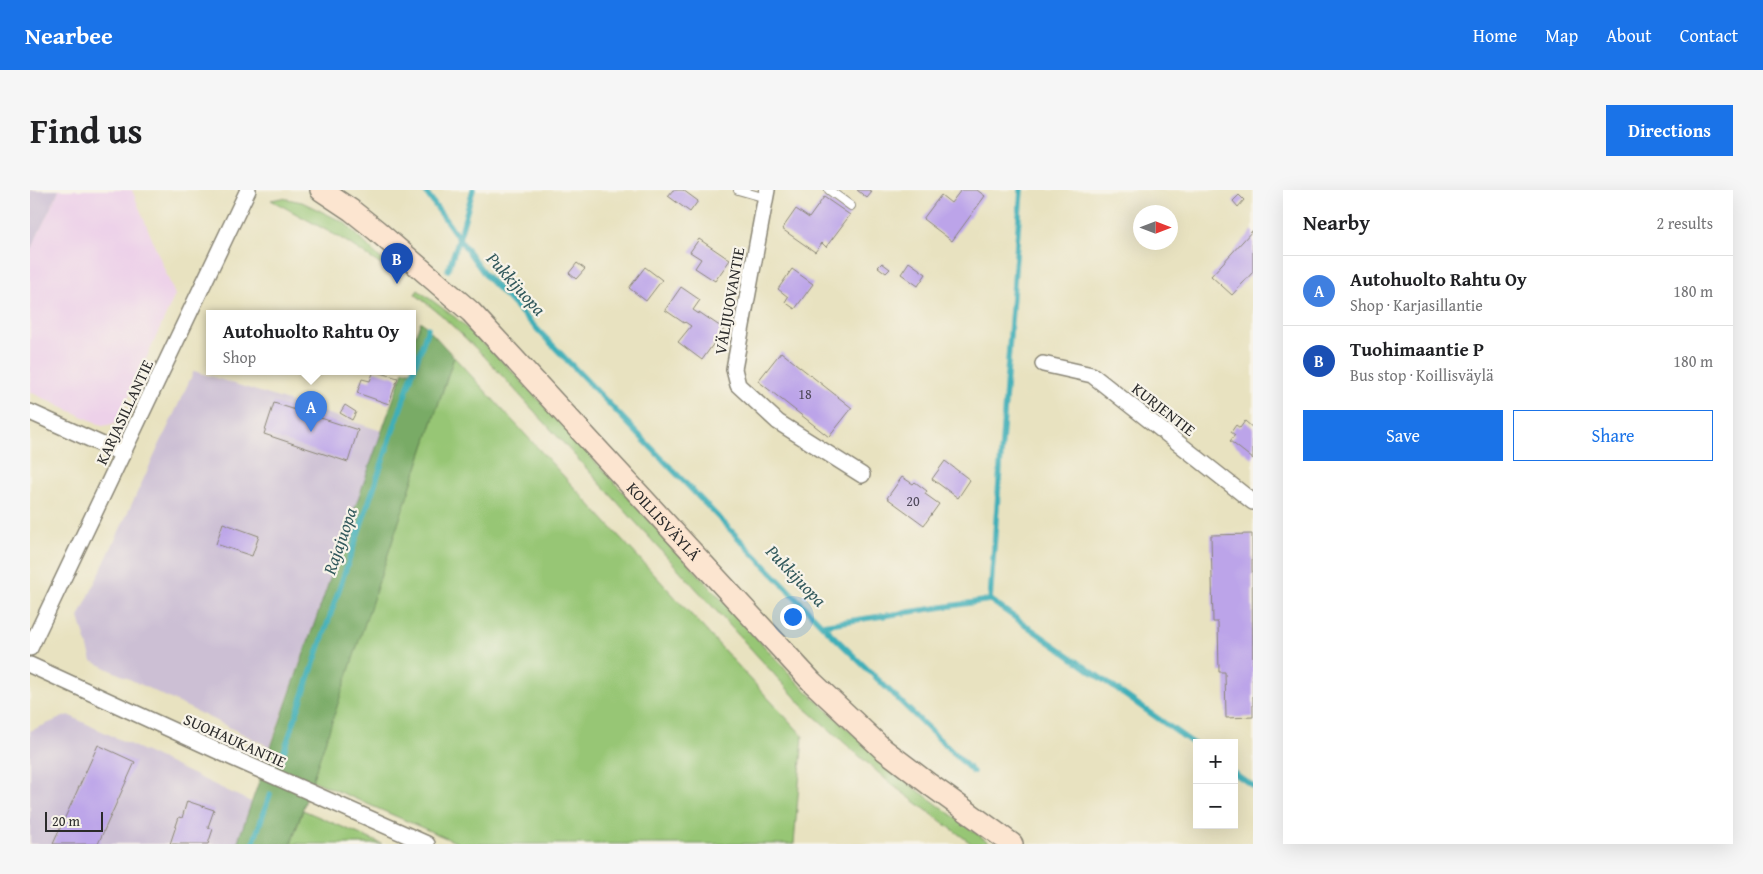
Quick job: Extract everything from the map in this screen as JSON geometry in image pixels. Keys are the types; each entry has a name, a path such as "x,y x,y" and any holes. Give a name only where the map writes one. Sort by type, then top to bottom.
{"main road":[{"name":"KOILLISVÄYLÄ","path":"321,190 370,225 471,312 812,682 882,749 1012,844"}],"street":[{"name":"KARJASILLANTIE","path":"30,648 248,190"},
{"name":"VÄLIJUOVANTIE","path":"766,194 734,369 738,385 778,422 862,475"},
{"name":"KURJENTIE","path":"1043,364 1092,375 1253,502"},
{"path":"30,412 123,454"},
{"name":"SUOHAUKANTIE","path":"30,665 427,844"}],"lane":[{"path":"738,190 766,194"},
{"path":"829,190 851,206"}],"shaded area":[{"path":"30,190 59,190 30,251"},
{"path":"59,190 132,190 175,295 117,423 103,426 30,392 30,251"},
{"path":"194,371 382,431 270,747 92,661 79,617"},
{"path":"68,715 251,802 237,844 30,844 30,731"}],"green space":[{"path":"282,198 302,202 345,223 384,262 381,265 344,240 271,200"},
{"path":"418,290 456,318 515,374 798,683 896,774 991,844 972,844 891,784 804,707 484,356 440,314 415,294"},
{"path":"421,321 454,357 291,844 237,844 402,375 416,375 416,334"},
{"path":"454,357 803,736 794,844 460,844 312,780"},
{"path":"303,810 382,844 291,844"}],"building":[{"path":"673,190 683,190 698,201 690,212 668,196"},
{"path":"857,190 869,190 872,192 867,198"},
{"path":"961,190 977,190 985,196 952,241 923,219 941,195 951,203"},
{"path":"1239,195 1244,200 1238,207 1233,201"},
{"path":"824,197 850,215 826,247 822,243 815,252 782,229 796,209 809,218"},
{"path":"1253,230 1253,272 1232,295 1211,276"},
{"path":"699,239 730,260 715,281 695,268 701,259 690,252"},
{"path":"909,262 926,274 918,286 901,274"},
{"path":"577,263 585,269 576,279 569,273"},
{"path":"882,263 890,269 886,273 878,267"},
{"path":"645,267 662,280 646,301 629,288"},
{"path":"792,269 813,284 795,309 785,302 788,297 778,289"},
{"path":"681,287 700,300 693,310 724,329 702,360 678,342 691,326 665,310"},
{"path":"781,352 852,408 829,437 758,381"},
{"path":"372,375 388,375 398,378 389,404 357,393 362,379 370,381"},
{"path":"274,403 358,430 348,462 264,434"},
{"path":"345,405 356,412 352,420 340,413"},
{"path":"1245,421 1253,428 1253,459 1230,441 1235,435 1231,432 1236,425 1240,428"},
{"path":"945,461 970,480 958,498 932,479"},
{"path":"902,477 913,484 915,482 927,491 925,494 939,504 924,525 887,498"},
{"path":"223,523 259,536 252,556 216,544"},
{"path":"1252,534 1253,717 1226,718 1225,672 1219,672 1218,622 1213,622 1211,535"},
{"path":"98,745 135,762 98,844 53,844"},
{"path":"187,801 214,810 208,827 213,829 208,844 170,844 179,817 182,818"}],"waterway":[{"name":"Pukkijuopa","path":"424,190 486,276 822,625 990,600 1193,743"},
{"name":"Rajajuopa","path":"448,270 473,190"},
{"path":"990,600 1021,190"},
{"name":"Rajajuopa","path":"416,363 428,328"},
{"name":"Rajajuopa","path":"280,763 412,375"},
{"path":"822,625 973,772"},
{"name":"Pukkijuopa","path":"1238,776 1253,786"},
{"name":"Rajajuopa","path":"253,844 270,794"}],"place":[{"name":"Tuohimaantie P","path":"397,284"},
{"name":"Autohuolto Rahtu Oy","path":"311,432"}]}
